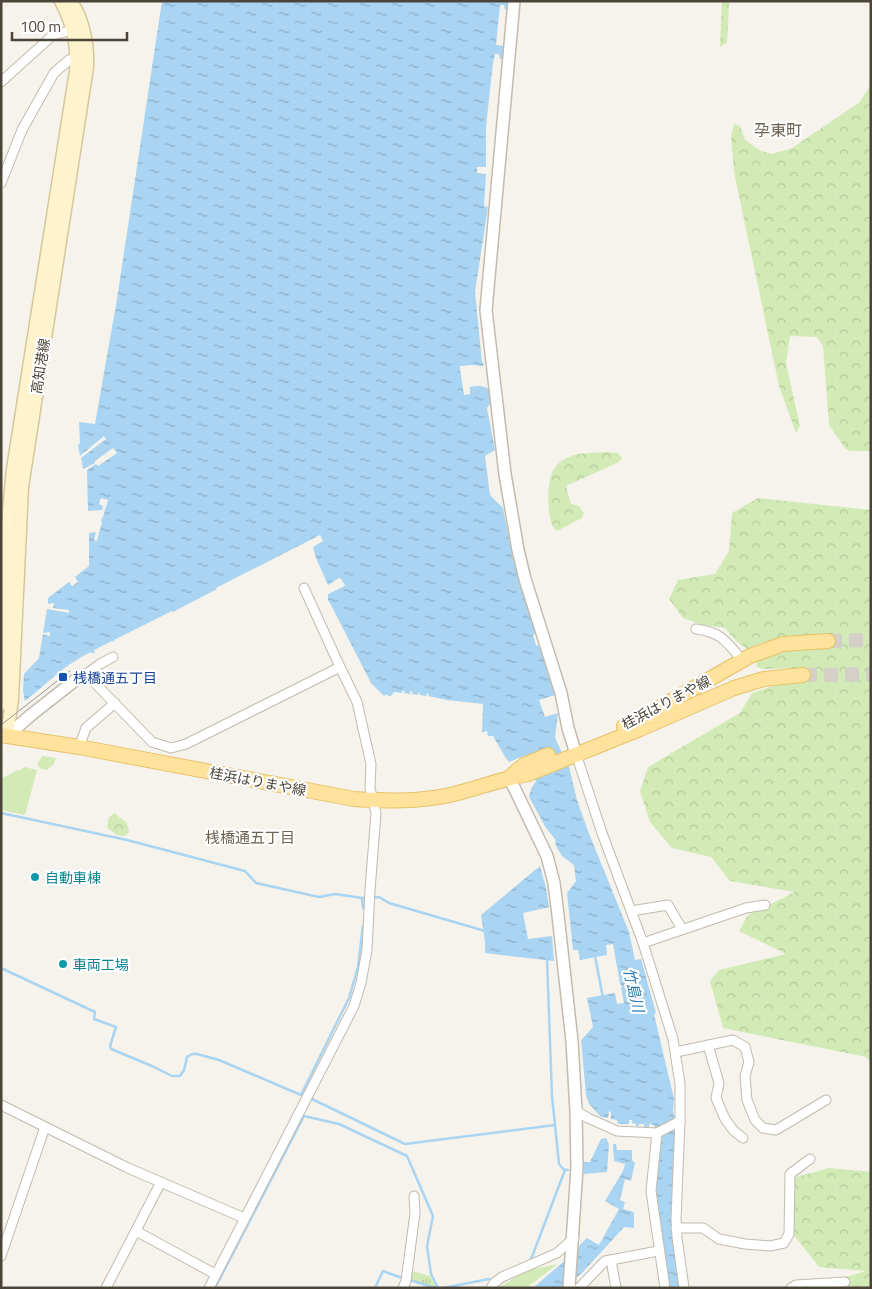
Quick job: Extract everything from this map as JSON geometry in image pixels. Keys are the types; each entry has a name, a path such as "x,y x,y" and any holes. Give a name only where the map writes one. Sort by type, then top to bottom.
{"main road":[{"name":"高知港線","path":"61,1 78,29"},
{"name":"高知港線","path":"1,704 4,592 10,511 26,456 84,94 82,56 71,1"},
{"name":"高知港線","path":"3,737 12,699 10,511"},
{"name":"桂浜はりまや線","path":"3,737 79,747 354,799 392,801 434,798 509,778 571,751 638,720 750,656 783,644 828,641"},
{"name":"桂浜はりまや線","path":"571,751 640,729 734,688 764,679 803,675"}],"street":[{"path":"514,1 486,310 506,482 518,550 561,693 571,751 643,943 676,1052 680,1084 676,1228 684,1288"},
{"path":"1,82 53,35 78,29"},
{"path":"1,183 22,130 54,73 69,60 82,56"},
{"path":"208,1288 354,1006 361,983 367,950 376,813 370,788 371,764 357,702 304,588"},
{"path":"696,630 714,632 723,637 742,660"},
{"path":"3,737 81,677 114,657"},
{"path":"81,677 90,678 152,742 171,748 186,744 340,667"},
{"path":"79,747 86,728 115,703"},
{"path":"170,764 171,748"},
{"path":"509,778 547,856 554,883 572,1042 576,1111 577,1168 569,1288"},
{"path":"631,911 668,904 682,929"},
{"path":"643,943 746,908 765,905"},
{"path":"676,1052 733,1040 745,1047 749,1062 746,1076 746,1100 755,1120 763,1128 776,1130 826,1100"},
{"path":"708,1045 719,1083 716,1098 725,1119 734,1131 743,1138"},
{"path":"1,1105 128,1168 244,1218"},
{"path":"576,1111 617,1131 658,1132 679,1121"},
{"path":"1,1256 45,1127"},
{"path":"658,1132 651,1192 664,1288"},
{"path":"676,1228 703,1228 719,1239 745,1244 770,1246 784,1243 789,1234 790,1174 810,1159"},
{"path":"106,1288 161,1182"},
{"path":"403,1288 406,1281 415,1214 414,1196"},
{"path":"136,1231 216,1274"},
{"path":"491,1288 502,1277 557,1253 573,1241"},
{"path":"580,1288 605,1261 658,1251"},
{"path":"611,1260 616,1288"},
{"path":"792,1288 796,1284 845,1282"}],"green space":[{"path":"722,1 729,1 729,7 727,42 720,47"},
{"path":"871,84 871,451 850,451 845,448 829,425 823,346 817,337 790,336 786,363 800,426 796,433 779,386 734,172 731,137 734,124 740,126 745,140 761,151 772,154 792,148 860,102"},
{"path":"618,453 622,458 619,462 566,486 571,504 579,506 584,513 582,518 557,531 553,527 548,505 550,481 555,467 573,455"},
{"path":"758,498 871,510 871,1062 866,1057 723,1028 710,981 719,970 786,954 739,931 748,915 795,892 730,881 711,857 672,848 650,822 640,791 648,767 740,713 752,693 770,687 803,682 803,668 763,669 757,667 756,663 793,637 764,642 747,649 736,641 725,628 700,624 683,618 669,599 678,580 715,574 729,551 732,513"},
{"path":"42,756 56,758 54,764 47,770 41,769 37,765"},
{"path":"24,767 37,770 25,815 1,810 1,779"},
{"path":"114,813 127,823 129,832 125,836 117,835 107,828 108,819"},
{"path":"829,1168 871,1172 871,1288 808,1288 866,1271 819,1267 792,1233 793,1178"},
{"path":"558,1264 526,1288 498,1288 528,1270"},
{"path":"412,1271 430,1276 436,1287 410,1280"}],"water":[{"name":"竹島川","path":"162,1 509,1 508,10 505,10 504,5 500,5 496,45 504,46 503,59 500,59 499,54 495,54 486,126 486,167 477,167 477,173 486,174 484,206 488,207 475,292 482,362 484,363 483,366 460,366 460,369 464,395 470,394 470,387 477,386 485,387 493,393 493,400 487,408 495,450 485,456 490,495 503,508 513,559 537,633 533,635 536,645 540,646 549,678 551,678 555,695 539,700 545,717 558,713 555,738 569,767 577,800 588,831 629,932 635,960 641,959 656,1013 654,1014 674,1099 673,1112 676,1137 672,1228 682,1288 670,1288 656,1191 661,1136 659,1128 655,1129 654,1125 649,1124 649,1128 645,1127 644,1129 644,1124 636,1126 636,1124 632,1123 632,1120 629,1120 629,1124 618,1124 617,1120 611,1119 611,1112 609,1111 608,1118 601,1117 589,1104 586,1095 581,1040 593,1027 587,998 615,993 617,1004 624,1003 622,986 620,984 613,944 606,945 607,955 580,960 578,950 573,950 567,893 576,881 574,865 562,856 556,846 555,839 546,828 529,797 536,781 526,755 509,762 493,736 488,736 487,731 482,732 483,704 447,700 428,696 429,694 426,693 427,696 420,695 420,693 418,693 419,695 411,694 413,692 410,691 410,694 402,691 402,693 394,692 391,696 387,694 384,696 371,683 328,600 328,594 345,585 339,578 328,585 313,547 323,541 320,535 173,612 94,650 93,654 91,652 65,668 25,701 23,691 24,674 39,658 43,634 50,636 50,632 43,633 47,609 69,613 69,610 53,608 54,603 48,604 48,598 69,582 72,586 78,582 75,577 89,566 89,533 96,532 94,540 97,541 108,500 101,498 99,504 103,506 102,510 88,511 87,470 96,464 98,466 117,453 113,448 95,461 95,463 83,469 81,458 106,439 104,436 80,456 78,445 80,443 79,422 95,424 117,299"},
{"path":"540,866 549,907 523,913 528,939 552,936 554,961 485,953 481,915"},
{"path":"606,1138 609,1144 607,1172 584,1174 584,1162 590,1162 601,1139"},
{"path":"613,1144 616,1144 617,1150 632,1150 632,1160 635,1163 631,1181 625,1179 620,1200 625,1202 623,1209 634,1212 634,1228 624,1227 582,1273 564,1288 533,1288 587,1238 599,1245 619,1209 605,1201 623,1171 625,1164 614,1161"}],"waterway":[{"path":"1,813 127,840 245,871 256,883 319,897 335,894 362,898 379,897 389,903 485,931"},
{"path":"362,898 363,908"},
{"path":"1,968 95,1012 94,1019 116,1027 110,1046 111,1049 172,1076 180,1076 184,1070 187,1057 197,1054 219,1060 301,1095 349,998 358,967 363,926"},
{"path":"595,956 603,998"},
{"path":"547,959 552,1096 559,1164 564,1170 568,1170"},
{"path":"312,1099 405,1144 555,1125"},
{"path":"215,1288 304,1116 339,1124 407,1156 433,1216 427,1246 431,1274 438,1288"},
{"path":"530,1262 565,1170"},
{"path":"375,1288 383,1271 402,1278"},
{"path":"443,1288 489,1279"},
{"path":"410,1280 435,1288"}],"tunnel":[{"path":"828,641 871,640"},
{"path":"803,675 871,674"}],"tram line":[{"path":"1,725 70,671"}],"place":[{"name":"桟橋通五丁目","path":"63,677"},
{"name":"自動車棟","path":"35,877"},
{"name":"車両工場","path":"63,964"}],"district":[{"name":"孕東町","path":"778,130"},
{"name":"桟橋通五丁目","path":"250,837"}]}
